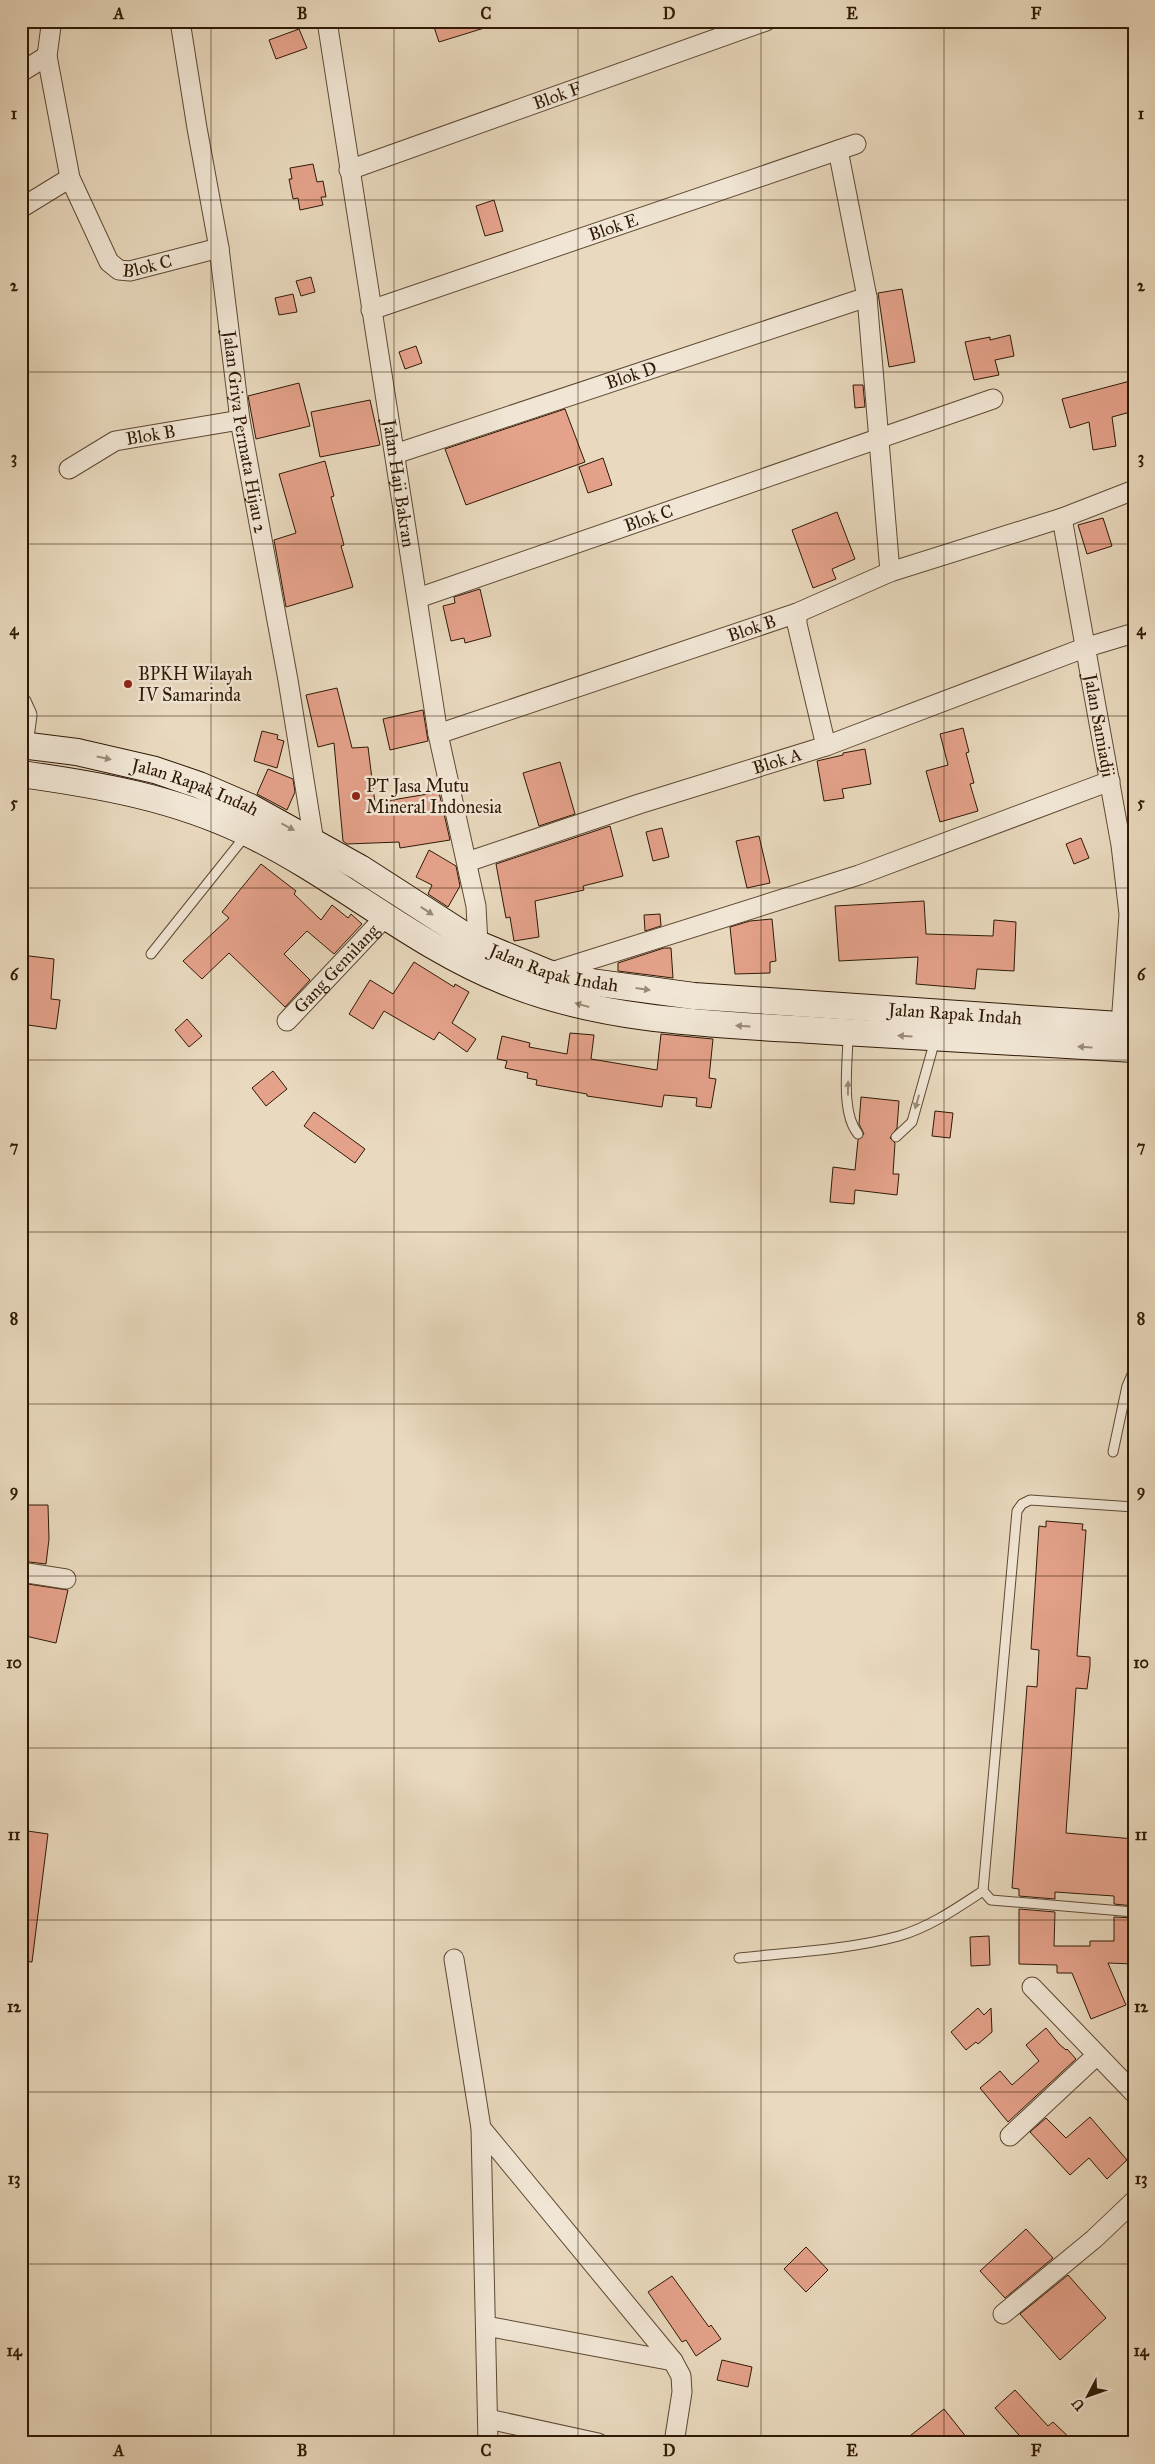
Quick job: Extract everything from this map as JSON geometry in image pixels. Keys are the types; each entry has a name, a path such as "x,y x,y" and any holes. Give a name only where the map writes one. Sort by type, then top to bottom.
{"main road":[{"name":"Jalan Rapak Indah","path":"22,745 77,752 155,770 250,807 360,868 478,944 548,973 591,982 848,1019 937,1025 1134,1049"},
{"path":"70,781 77,752"},
{"name":"Jalan Rapak Indah","path":"21,774 134,792 187,807 248,833 324,876 386,916 470,966 507,983 590,1008 700,1023 848,1019"},
{"name":"Jalan Rapak Indah","path":"937,1025 1127,1026"}],"street":[{"path":"21,208 70,178 47,56 51,26 49,21"},
{"name":"Jalan Griya Permata Hijau 2","path":"180,21 198,138 219,248 240,420 288,680 314,842"},
{"name":"Blok F","path":"349,170 766,21"},
{"name":"Jalan Haji Bakran","path":"331,23 349,170 438,734 476,906 478,944"},
{"path":"21,72 47,56"},
{"name":"Blok E","path":"371,310 856,144"},
{"path":"838,150 867,297 890,572"},
{"name":"Blok C","path":"70,178 109,262 119,270 130,271 219,248"},
{"name":"Blok D","path":"395,454 867,297"},
{"name":"Blok C","path":"418,598 993,399"},
{"name":"Blok B","path":"69,469 115,441 240,420"},
{"name":"Blok B","path":"438,734 797,613 890,572 1062,518 1134,490"},
{"name":"Jalan Samiadji","path":"1062,518 1121,845 1130,914 1127,1026"},
{"path":"797,613 826,746"},
{"name":"Blok A","path":"467,862 640,804 826,746 1084,648 1134,633"},
{"path":"21,702 27,715 22,745"},
{"path":"548,973 859,874 1110,782"},
{"name":"Gang Gemilang","path":"287,1021 386,916"},
{"path":"21,1572 66,1579"},
{"path":"454,1959 481,2128 488,2443"},
{"path":"1032,1987 1134,2093"},
{"path":"1010,2136 1097,2055"},
{"path":"481,2128 672,2361 681,2376 682,2392 674,2443"},
{"path":"1003,2314 1094,2238 1134,2201"},
{"path":"486,2326 672,2361"},
{"path":"488,2419 598,2443"}],"lane":[{"path":"151,954 248,833"},
{"path":"848,1019 847,1113 852,1126 858,1134"},
{"path":"896,1136 912,1122 937,1025"},
{"path":"1113,1452 1127,1386 1134,1370"},
{"path":"1134,1507 1030,1500 1022,1504 1017,1511 984,1891 991,1900 1134,1912"},
{"path":"739,1958 829,1948 899,1936 932,1923 984,1891"}],"building":[{"path":"432,21 494,21 494,25 439,42"},
{"path":"299,29 307,48 276,59 269,40"},
{"path":"313,164 317,182 323,181 326,197 321,197 323,205 300,210 298,198 293,199 289,179 292,179 290,168"},
{"path":"494,200 503,231 485,236 476,206"},
{"path":"311,277 315,292 301,296 296,281"},
{"path":"902,289 915,362 889,367 878,293"},
{"path":"293,294 297,312 279,315 275,298"},
{"path":"1010,335 1014,356 995,360 999,375 974,380 965,342 990,337 990,340"},
{"path":"416,346 422,363 405,369 399,352"},
{"path":"1134,380 1134,411 1112,417 1116,446 1093,450 1089,422 1070,428 1062,399"},
{"path":"299,383 310,426 256,439 248,396"},
{"path":"853,385 863,385 865,407 855,408"},
{"path":"370,400 380,445 320,457 311,412"},
{"path":"565,409 585,462 466,505 445,449"},
{"path":"603,458 612,485 588,493 579,467"},
{"path":"325,461 334,496 331,497 344,545 341,546 353,587 286,607 274,540 296,533 279,474"},
{"path":"837,512 855,559 832,569 836,579 813,588 792,530"},
{"path":"1103,518 1112,546 1087,554 1078,525"},
{"path":"480,589 491,636 465,643 464,638 451,641 443,606 455,603 454,597"},
{"path":"337,688 352,748 368,747 375,803 439,792 450,840 400,848 399,842 347,844 343,841 334,743 318,747 306,695"},
{"path":"423,710 428,741 390,750 383,719"},
{"path":"963,728 969,752 966,753 974,783 970,784 978,811 940,822 926,771 948,765 940,734"},
{"path":"262,731 278,735 277,739 284,741 277,768 254,761"},
{"path":"865,749 871,784 842,789 844,798 824,801 817,761"},
{"path":"560,762 575,814 539,826 523,773"},
{"path":"268,769 293,779 295,792 287,810 257,794"},
{"path":"610,826 623,876 583,886 584,890 535,901 539,937 514,941 510,917 506,918 496,864"},
{"path":"662,828 669,857 653,861 646,832"},
{"path":"759,836 770,883 747,888 736,841"},
{"path":"1081,838 1089,858 1074,864 1066,844"},
{"path":"429,850 456,866 460,886 448,907 428,894 432,885 416,877"},
{"path":"261,864 296,891 294,894 321,920 332,905 348,918 351,914 362,924 334,954 307,931 284,954 310,980 285,1007 229,953 202,979 183,961 229,918 222,912"},
{"path":"924,901 926,934 993,936 994,920 1016,922 1014,971 977,969 975,989 916,984 918,957 839,961 835,906"},
{"path":"660,914 661,926 645,931 644,915"},
{"path":"772,919 776,961 770,962 770,973 735,974 730,927 750,921"},
{"path":"664,948 671,948 673,978 618,971 618,963"},
{"path":"21,955 54,959 51,999 60,1000 56,1029 21,1024"},
{"path":"414,962 454,987 455,984 469,992 452,1023 476,1039 467,1052 439,1032 434,1040 384,1011 373,1029 349,1014 370,980 393,994"},
{"path":"187,1019 202,1036 189,1047 175,1030"},
{"path":"570,1033 594,1035 591,1059 657,1070 661,1034 713,1039 709,1078 716,1079 711,1108 696,1106 697,1098 664,1095 662,1107 587,1096 587,1094 536,1085 537,1080 527,1078 528,1073 505,1068 507,1061 497,1059 502,1036 530,1043 529,1047 567,1054"},
{"path":"273,1071 287,1089 266,1106 252,1088"},
{"path":"861,1097 899,1101 897,1128 890,1138 895,1143 893,1174 899,1174 897,1195 855,1190 854,1204 830,1202 833,1167 855,1170 858,1140 864,1134 859,1124"},
{"path":"935,1111 953,1113 950,1138 932,1136"},
{"path":"314,1112 365,1149 355,1163 304,1126"},
{"path":"22,1505 48,1505 49,1539 46,1564 21,1561"},
{"path":"1046,1521 1083,1524 1082,1530 1086,1530 1077,1656 1090,1657 1090,1666 1087,1689 1076,1688 1066,1833 1134,1839 1134,1906 1114,1904 1114,1896 1055,1892 1055,1899 1019,1896 1019,1889 1012,1888 1027,1686 1037,1687 1039,1650 1031,1649 1039,1526 1046,1527"},
{"path":"21,1583 68,1590 56,1643 21,1635"},
{"path":"21,1830 48,1834 32,1962 21,1961"},
{"path":"1019,1909 1055,1912 1054,1946 1090,1946 1090,1941 1114,1941 1114,1917 1134,1918 1134,1964 1108,1963 1126,2005 1091,2019 1072,1973 1057,1973 1057,1965 1019,1964"},
{"path":"989,1936 990,1965 971,1966 970,1937"},
{"path":"978,2008 984,2015 991,2008 992,2032 978,2044 976,2042 966,2050 951,2032"},
{"path":"1046,2028 1059,2044 1067,2049 1076,2059 1008,2122 980,2088 1000,2071 1012,2085 1039,2061 1026,2045"},
{"path":"1090,2117 1127,2160 1107,2179 1089,2158 1070,2175 1030,2132 1046,2118 1066,2138"},
{"path":"1026,2229 1053,2258 1005,2298 980,2271"},
{"path":"806,2247 828,2270 806,2292 784,2269"},
{"path":"1068,2275 1106,2318 1060,2360 1020,2314"},
{"path":"672,2276 709,2327 711,2325 721,2339 696,2356 686,2340 682,2342 648,2292"},
{"path":"722,2360 752,2367 748,2387 717,2380"},
{"path":"1015,2390 1048,2426 1053,2422 1075,2443 1026,2443 995,2408"},
{"path":"944,2409 971,2443 901,2443"}],"place":[{"name":"BPKH Wilayah IV Samarinda","path":"128,684"},
{"name":"PT Jasa Mutu Mineral Indonesia","path":"356,796"}]}
